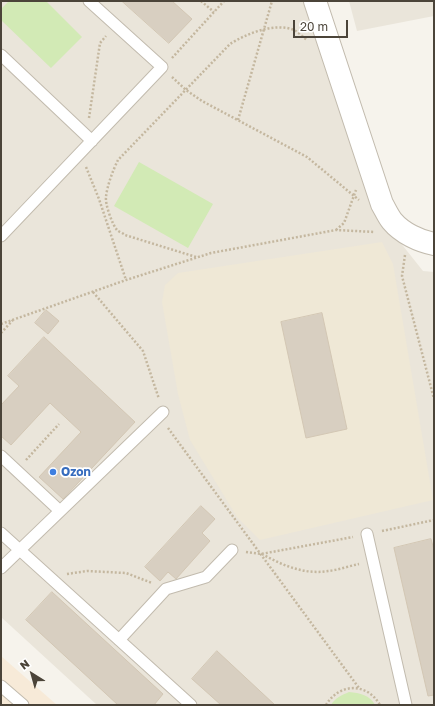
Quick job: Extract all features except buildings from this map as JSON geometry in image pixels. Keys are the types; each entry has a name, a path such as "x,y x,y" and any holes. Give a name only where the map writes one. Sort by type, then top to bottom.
{"street":[{"path":"315,1 382,204 392,221 408,234 424,242 434,244"}],"lane":[{"path":"1,236 162,67 89,1"},
{"path":"1,55 92,141"},
{"path":"1,568 163,412"},
{"path":"1,456 60,511"},
{"path":"1,533 191,705"},
{"path":"367,534 406,705"},
{"path":"119,640 166,589 206,578 232,550"},
{"path":"1,686 23,705"}],"path":[{"path":"201,1 214,12"},
{"path":"162,67 224,1"},
{"path":"238,120 272,1"},
{"path":"92,141 89,118 100,43 116,25"},
{"path":"196,258 125,235 118,231 114,225 107,206 106,197 113,168 118,160 230,44 263,30 281,27 294,30 311,44"},
{"path":"174,79 186,90 202,101 307,157 364,204"},
{"path":"80,154 105,217 126,280"},
{"path":"336,230 344,223 356,188"},
{"path":"105,217 111,215"},
{"path":"1,324 126,280 211,253 336,230 408,234 402,276 434,398"},
{"path":"93,292 143,351 169,431 359,688"},
{"path":"1,333 15,319"},
{"path":"16,470 59,424"},
{"path":"232,550 261,554 434,520"},
{"path":"261,554 281,564 301,571 327,572 373,561"},
{"path":"49,577 87,571 126,573 166,589"},
{"path":"326,705 330,698 338,692 348,688 359,688 369,692 377,699 380,705"}],"shaded area":[{"path":"1,1 309,1 380,217 423,271 434,272 434,705 97,705 1,617"},
{"path":"349,1 434,1 434,16 357,31"},
{"path":"382,242 393,264 433,500 260,540 237,517 190,440 178,394 162,302 165,285 178,273"},
{"path":"1,656 57,705 1,705"}],"green space":[{"path":"9,1 46,1 82,37 51,68 1,20 1,9"},
{"path":"139,162 213,204 188,248 114,206"},
{"path":"349,692 364,695 375,705 331,705 341,696"}],"place":[{"name":"Ozon","path":"53,472"}]}
